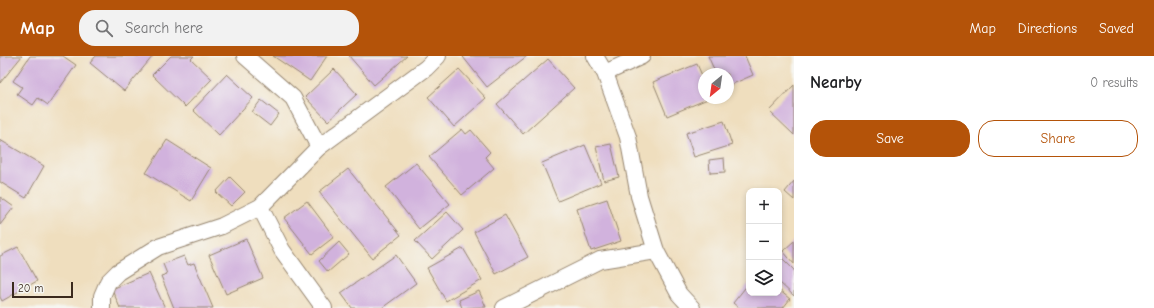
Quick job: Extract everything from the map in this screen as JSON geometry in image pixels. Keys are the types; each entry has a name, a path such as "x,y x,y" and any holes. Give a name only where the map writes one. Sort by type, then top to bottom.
{"street":[{"path":"245,56 293,98 319,147"},
{"path":"102,308 102,296 108,282 118,272 158,247 222,226 260,206 319,147 426,68 438,56"},
{"path":"595,56 605,73 628,137 639,196 656,251 679,294 692,308"},
{"path":"605,73 642,56"},
{"path":"260,206 282,250 324,308"},
{"path":"504,308 600,260 656,251"}],"building":[{"path":"0,56 22,56 0,83"},
{"path":"30,56 63,56 76,65 48,105 38,98 33,105 17,94 22,87 13,81"},
{"path":"96,56 153,56 124,91 90,63"},
{"path":"171,56 194,56 191,59 212,79 185,107 152,75"},
{"path":"273,56 327,56 310,81"},
{"path":"349,56 407,56 374,85"},
{"path":"527,56 487,87 463,57"},
{"path":"708,56 745,56 753,75 734,83 734,68 713,68"},
{"path":"548,59 574,88 523,134 497,104"},
{"path":"697,64 699,68 698,103 667,116 653,82"},
{"path":"334,69 357,94 328,121 305,97"},
{"path":"459,69 486,98 454,127 428,97"},
{"path":"227,74 253,98 219,135 193,110"},
{"path":"794,85 794,135 769,111"},
{"path":"261,100 279,114 270,126 252,112"},
{"path":"724,121 732,145 694,157 686,133"},
{"path":"462,129 466,134 471,130 490,152 485,157 494,168 462,195 429,157"},
{"path":"0,140 44,166 26,198 0,182"},
{"path":"167,140 211,168 191,201 146,173"},
{"path":"611,144 619,177 604,181 596,147"},
{"path":"585,145 601,183 558,201 542,163"},
{"path":"724,158 725,172 710,173 709,160"},
{"path":"416,163 450,204 419,229 386,187"},
{"path":"348,169 401,235 372,258 319,192"},
{"path":"230,177 245,192 231,206 216,192"},
{"path":"794,181 794,200 785,192"},
{"path":"0,197 14,207 0,225"},
{"path":"607,199 621,241 591,251 577,209"},
{"path":"307,201 334,237 312,254 284,218"},
{"path":"447,212 463,230 432,259 415,241"},
{"path":"505,215 528,257 496,274 474,232"},
{"path":"246,239 263,278 226,294 209,255"},
{"path":"794,241 794,264 783,251"},
{"path":"339,242 349,254 328,272 319,261"},
{"path":"18,247 37,281 2,301 0,297 0,256"},
{"path":"463,248 482,280 446,301 427,268"},
{"path":"396,255 416,283 382,308 352,308 341,293"},
{"path":"184,256 188,265 194,263 213,308 174,308 161,276 167,274 163,264"},
{"path":"782,258 794,270 794,296 782,285"},
{"path":"149,273 165,308 120,308 112,289"},
{"path":"746,287 746,296 782,296 782,292 790,299 783,308 739,308 733,303"},
{"path":"479,291 486,307 462,308 459,300"}]}
